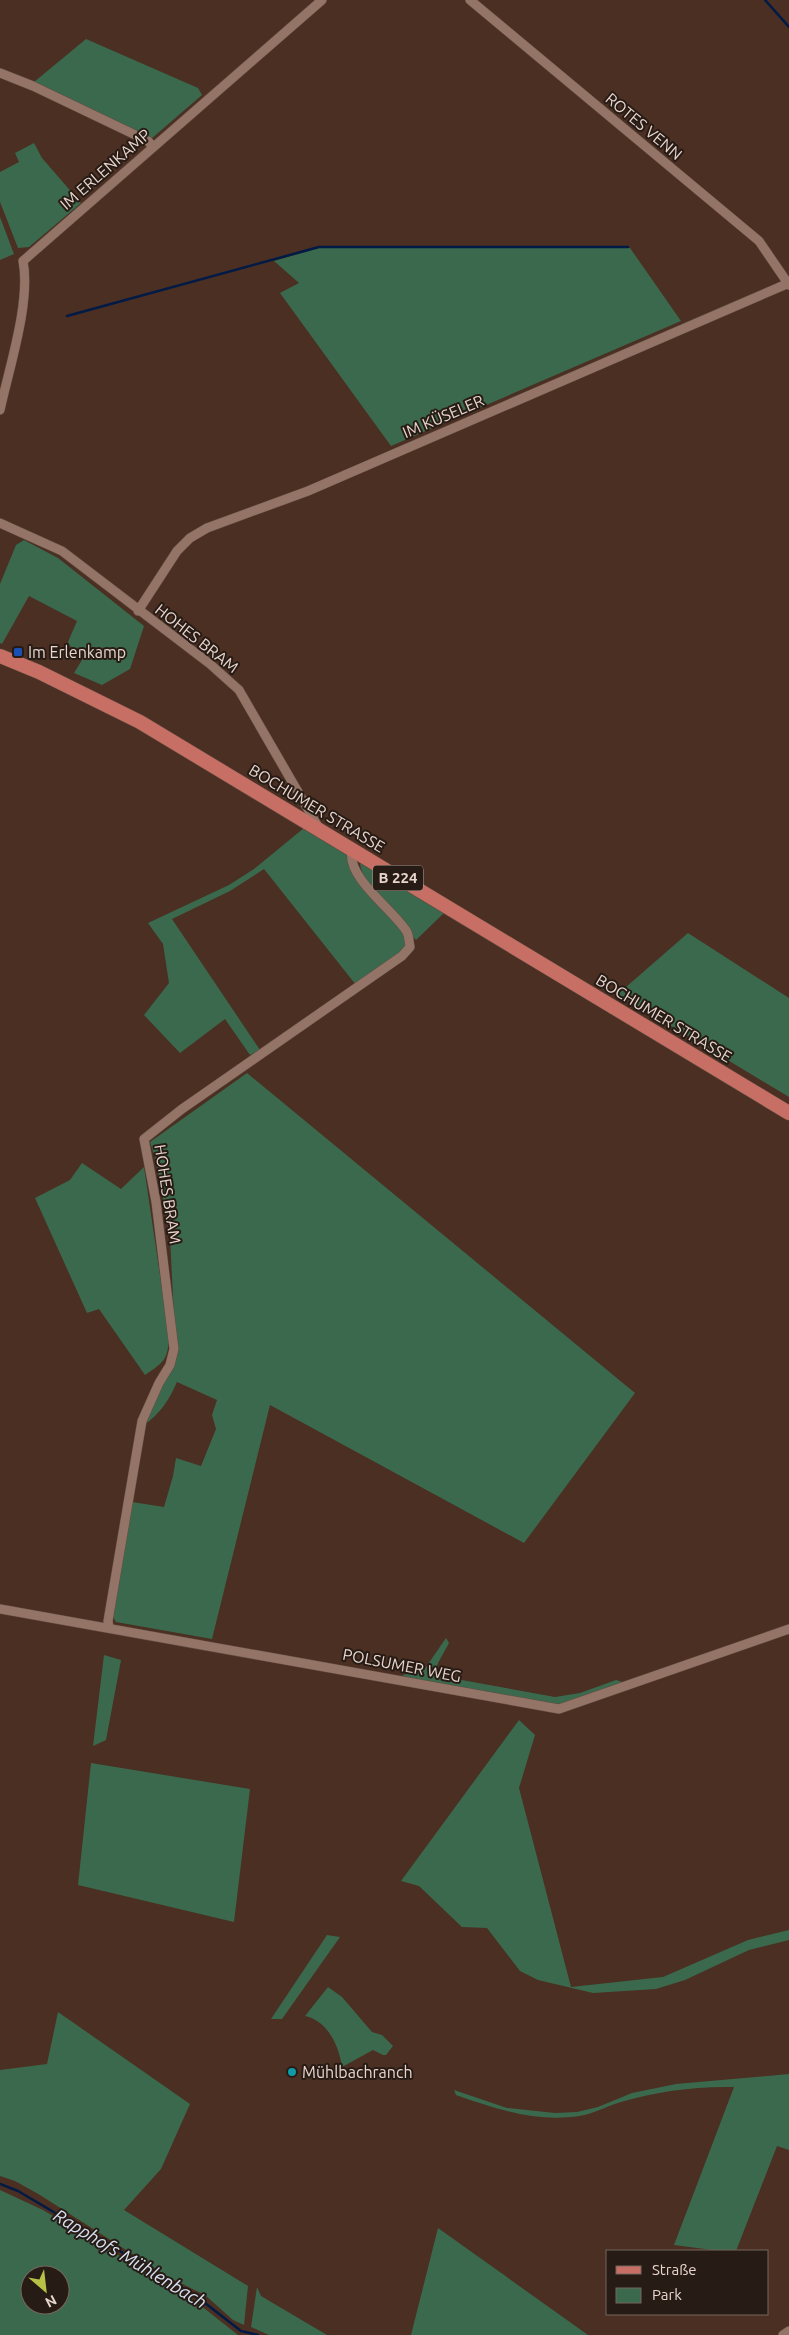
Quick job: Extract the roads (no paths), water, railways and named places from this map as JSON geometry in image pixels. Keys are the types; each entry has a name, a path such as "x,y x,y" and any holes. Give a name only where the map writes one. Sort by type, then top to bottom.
{"main road":[{"name":"BOCHUMER STRASSE","path":"0,656 39,672 140,722 789,1112"}],"street":[{"name":"IM ERLENKAMP","path":"0,410 19,324 26,273 23,261 322,0"},
{"name":"ROTES VENN","path":"470,0 759,241 789,284"},
{"path":"0,72 148,141 153,147"},
{"name":"IM KÜSELER","path":"138,611 177,551 190,538 207,528 308,491 789,284"},
{"name":"HOHES BRAM","path":"0,523 62,551 138,611 210,664 239,690 320,831"},
{"name":"HOHES BRAM","path":"109,1628 108,1621 142,1420 159,1383 170,1365 174,1349 156,1202 144,1139 182,1109 402,956 410,947 408,934 363,882 355,868 351,856 352,850"},
{"name":"POLSUMER WEG","path":"0,1609 559,1709 789,1629"},
{"path":"783,2335 789,2330"}],"waterway":[{"path":"765,0 789,27"},
{"path":"67,316 319,247 628,247"},
{"name":"Rapphofs Mühlenbach","path":"0,2184 18,2191 196,2296 241,2331 258,2335"}],"place":[{"name":"Im Erlenkamp","path":"18,652"},
{"name":"Mühlbachranch","path":"292,2072"}]}
